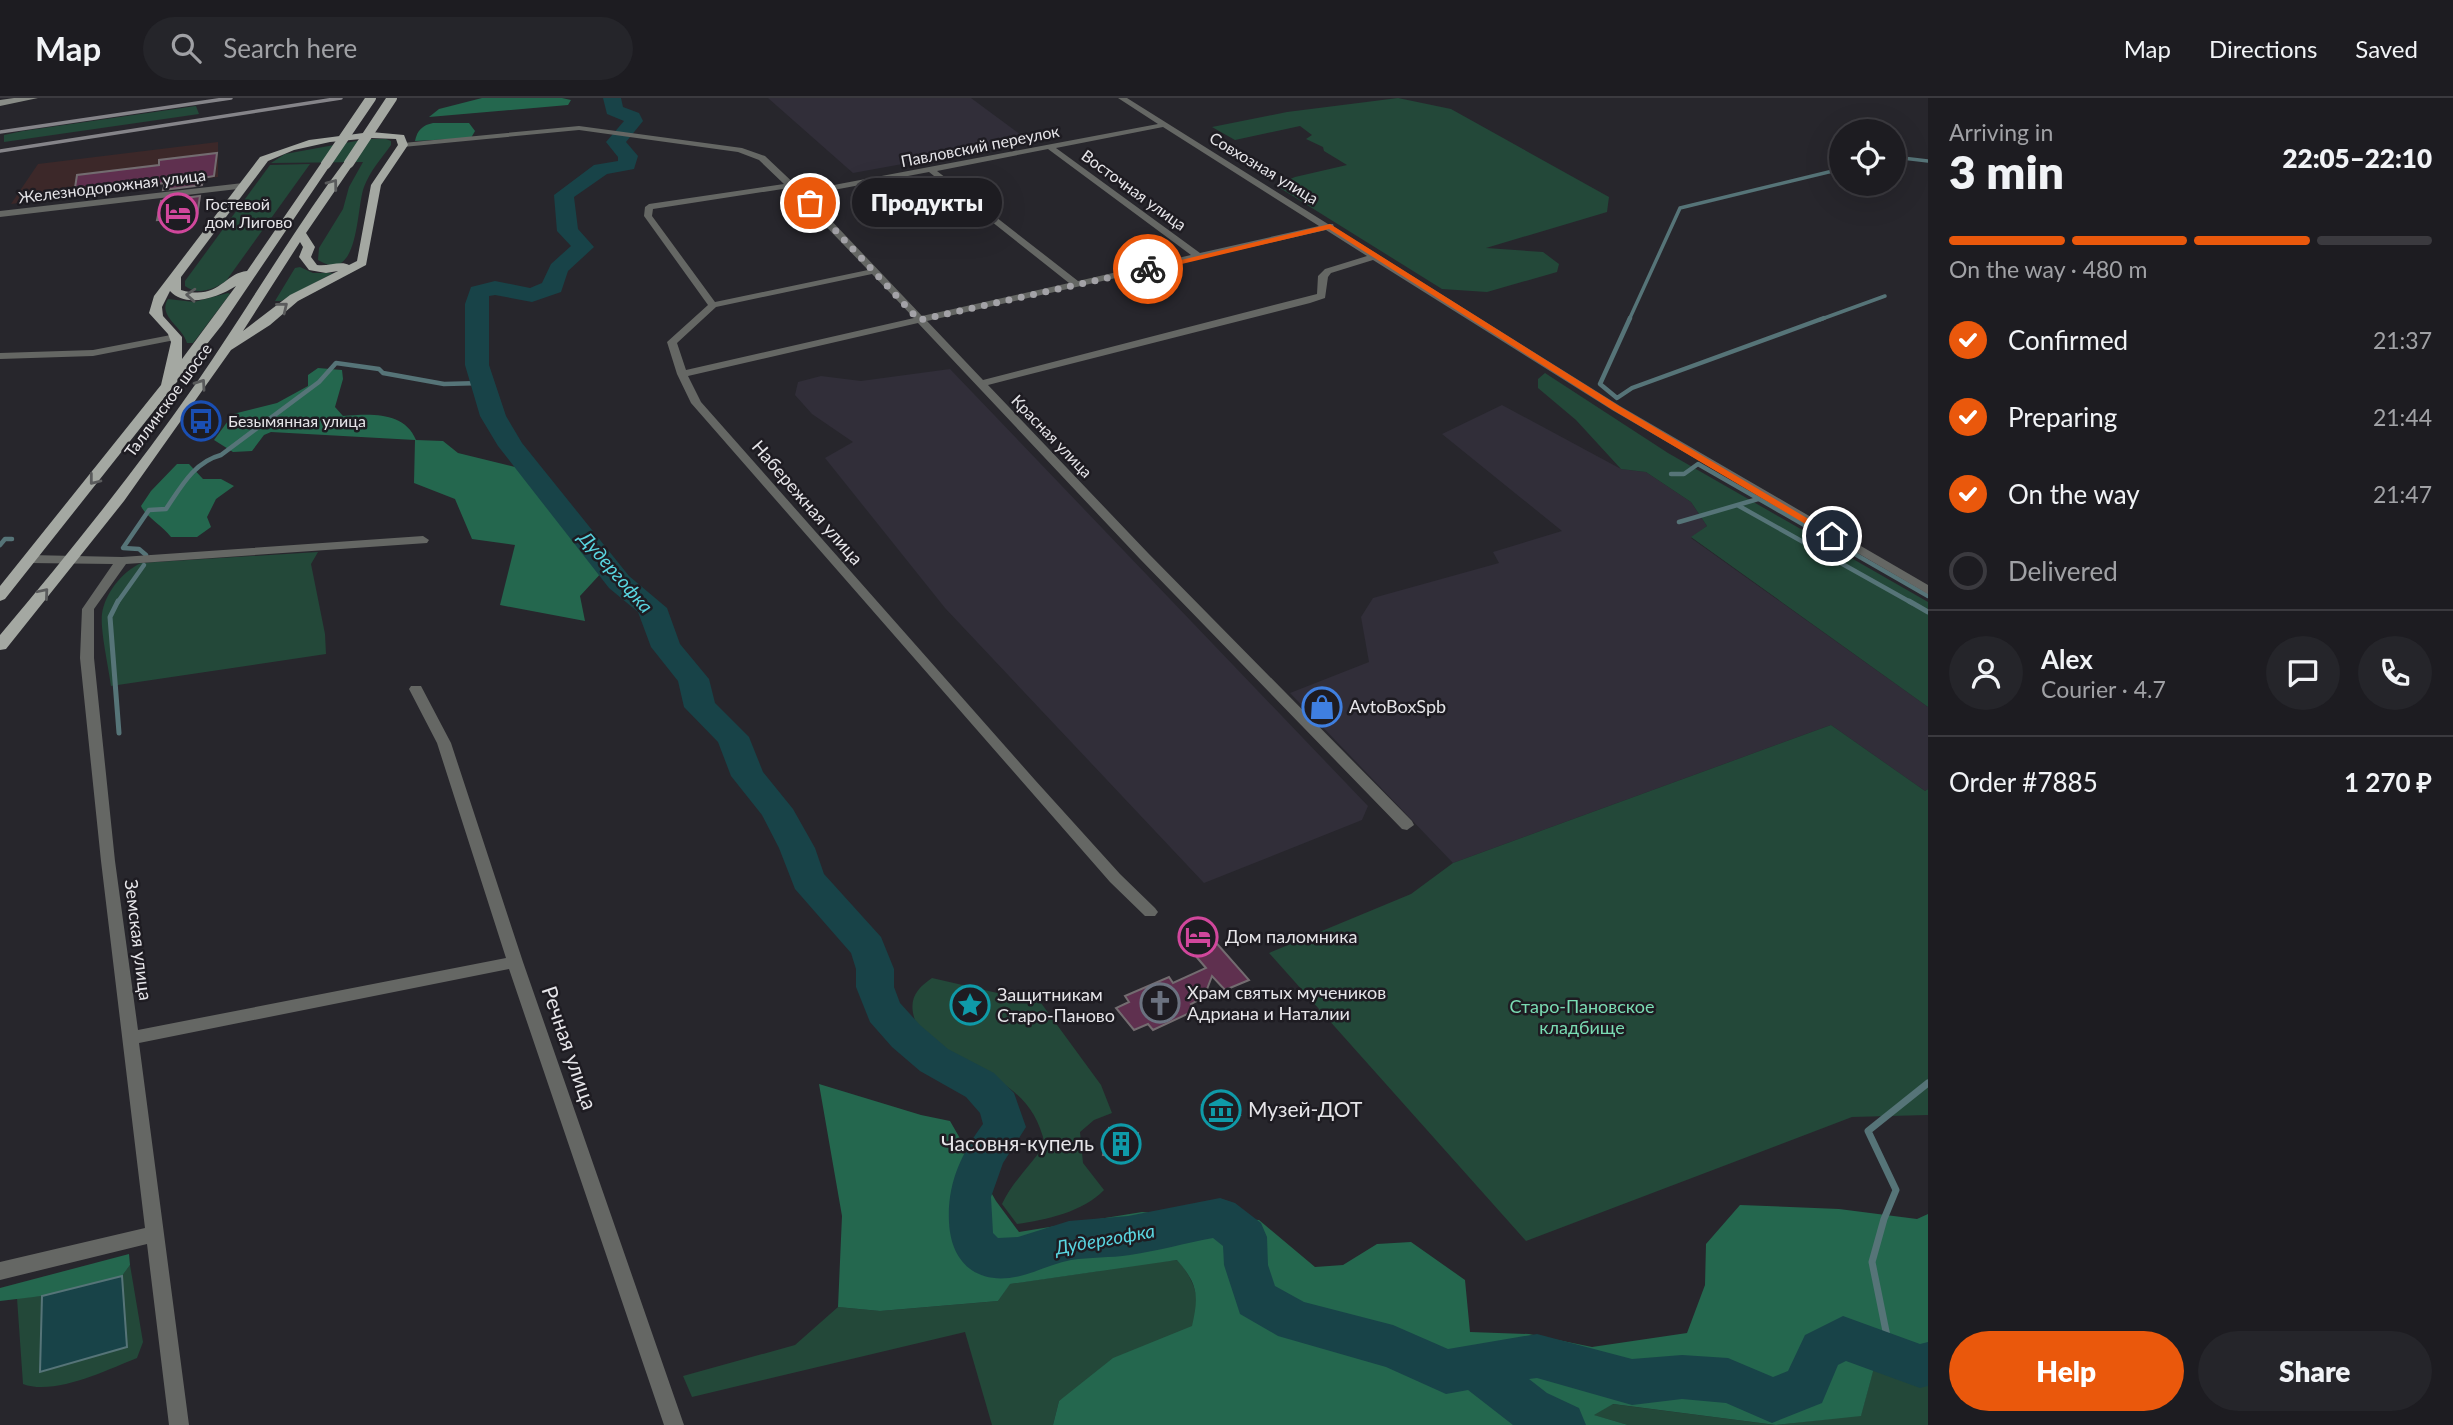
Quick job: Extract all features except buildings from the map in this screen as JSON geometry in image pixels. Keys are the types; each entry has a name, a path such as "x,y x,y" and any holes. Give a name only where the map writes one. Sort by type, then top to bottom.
{"main road":[{"path":"0,101 9,98"},
{"path":"0,101 33,98"},
{"name":"Таллинское шоссе","path":"0,596 218,322 371,98"},
{"name":"Таллинское шоссе","path":"0,645 72,560 227,347 300,232 392,98"},
{"path":"167,388 176,356 176,337 156,316 155,307 164,289 264,159 282,150 380,133 400,137 403,145 386,167 374,192 362,263 352,271 294,298 266,322 227,347"},
{"path":"300,232 309,247 305,257 313,268 339,268 365,255"},
{"path":"176,276 174,289 177,293 196,297 210,295 231,286 260,260"}],"street":[{"name":"Совхозная улица","path":"1122,98 1628,415 1928,590"},
{"name":"Павловский переулок","path":"801,194 1164,125"},
{"name":"Красная улица","path":"403,145 499,138 566,128 607,131 751,153 771,164 1406,825"},
{"name":"Восточная улица","path":"1050,147 1200,257"},
{"path":"931,170 1078,285"},
{"path":"792,185 649,207 648,216 713,305 874,271"},
{"name":"Железнодорожная улица","path":"0,214 243,186"},
{"path":"682,374 1330,226"},
{"path":"981,384 1307,301 1322,296 1323,276 1328,271 1376,257"},
{"name":"Набережная улица","path":"713,305 672,342 682,374 696,403 1055,812 1150,912"},
{"path":"0,356 93,353 176,337"},
{"path":"29,559 122,561 423,540"},
{"name":"Земская улица","path":"122,561 88,609 87,658 108,862 179,1425"},
{"name":"Речная улица","path":"416,689 444,743 515,962 674,1425"},
{"path":"131,1038 515,962"},
{"path":"0,1271 156,1234"}],"shaded area":[{"path":"768,98 971,98 1029,141 853,173"},
{"path":"218,142 218,177 11,204 38,164"},
{"path":"950,369 1368,806 1362,820 1204,883 945,608 825,458 853,442 812,414 795,395 798,382 821,376 861,381"},
{"path":"1502,405 1621,469 1646,472 1691,502 1707,526 1691,538 1928,707 1928,789 1925,791 1831,725 1453,863 1290,693 1369,662 1361,617 1373,598 1499,563 1493,552 1562,531 1442,434"}],"green space":[{"path":"482,98 571,100 568,105 429,117 439,109"},
{"path":"1398,98 1451,109 1609,197 1607,212 1486,248 1543,252 1559,264 1557,272 1487,292 1442,289 1275,185 1295,177 1347,165 1324,151 1323,147 1306,139 1312,135 1300,126 1235,140 1212,127 1287,112"},
{"path":"196,106 199,114 4,142 4,135 23,131"},
{"path":"433,123 469,123 475,131 471,138 415,141 421,129"},
{"path":"367,139 386,139 391,141 391,145 364,187 349,254 342,262 332,265 318,260 319,248 343,209 349,187 363,162 271,163 285,154"},
{"path":"310,164 226,281 201,291 185,286 185,281 270,165"},
{"path":"300,267 313,273 333,273 281,301 275,301 295,268"},
{"path":"230,294 193,343 187,343 168,316 165,305 168,299 194,302"},
{"path":"318,368 342,370 343,379 335,407 343,416 385,416 403,424 416,440 443,441 458,453 527,470 604,570 580,596 585,621 500,605 515,545 472,539 455,499 414,483 415,440 271,432 264,435 252,451 233,452 214,440 233,414 277,403 308,386 308,375"},
{"path":"1545,373 1668,453 1928,602 1928,707 1691,537 1707,526 1691,502 1646,472 1621,469 1576,420 1538,388 1538,379"},
{"path":"177,464 189,464 203,479 221,479 234,486 216,499 207,517 211,527 197,537 171,537 141,506 151,491"},
{"path":"318,552 311,564 325,634 326,654 111,686 103,639 102,614 111,591 134,567 141,563"},
{"name":"Старо-Пановское кладбище","path":"1831,725 1925,791 1928,789 1928,1115 1852,1117 1526,1241 1269,953 1411,894 1453,863"},
{"path":"932,978 1041,1003 1101,1085 1112,1113 1094,1120 1080,1132 1083,1163 1104,1190 1095,1198 1064,1214 1017,1224 1002,1204 1045,1144 1042,1133 1029,1107 1007,1087 985,1072 947,1057 927,1042 913,1013 913,1002 919,989"},
{"path":"819,1084 921,1115 950,1121 996,1201 1019,1232 1142,1212 1259,1220 1315,1267 1343,1265 1377,1244 1411,1242 1465,1280 1470,1332 1529,1334 1592,1347 1687,1333 1705,1285 1706,1244 1740,1205 1839,1209 1917,1219 1928,1214 1928,1383 1874,1368 1861,1416 1776,1425 1613,1404 1594,1415 1628,1425 1053,1425 1059,1401 1113,1358 1192,1326 1196,1298 1193,1284 1184,1268 1177,1260 1010,1284 998,1301 880,1311 838,1307 842,1216"},
{"path":"129,1254 130,1265 122,1276 42,1296 0,1301 0,1288"},
{"path":"1178,1260 1195,1290 1199,1325 1059,1401 1053,1425 992,1425 965,1332 692,1397 683,1376 795,1345 838,1307 880,1311 998,1301 1009,1284 1099,1271 1100,1267"},
{"path":"130,1265 143,1342 137,1358 65,1384 36,1387 23,1384 17,1298 42,1296 40,1372 127,1347 122,1276"},
{"path":"1874,1367 1928,1383 1928,1425 1776,1425 1861,1415"},
{"path":"1612,1404 1776,1425 1628,1425 1593,1415"}],"water":[{"path":"122,1276 127,1347 40,1372 42,1296"}],"waterway":[{"name":"Дудергофка","path":"612,98 614,110 632,117 634,121 616,142 628,156 627,165 601,169 564,195 568,231 583,247 559,269 553,287 532,295 495,288 479,292 476,304 477,365 493,416 511,446 619,582 652,608 666,647 693,679 700,707 733,737 748,776 776,809 797,848 808,880 868,947 875,969 875,987 884,1011 906,1036 934,1060 980,1085 999,1105 1005,1127 985,1155 969,1197 972,1242 989,1258 1018,1257 1069,1241 1128,1236 1220,1217 1245,1237 1246,1265 1256,1299 1294,1321 1393,1347 1446,1372 1537,1356 1632,1382 1682,1377 1728,1381 1772,1400 1805,1387 1821,1350 1843,1338 1920,1366 1928,1364"},
{"path":"1906,158 1928,161"},
{"path":"1629,320 1680,208 1829,172"},
{"path":"1819,320 1885,296"},
{"path":"1630,318 1600,384 1617,398 1632,388 1824,318"},
{"path":"146,555 139,549 123,548 149,510 166,509 196,469 221,455 319,382 336,363 379,369 383,373 444,384 482,383"},
{"path":"1671,474 1684,474 1698,464 1928,596"},
{"path":"1679,522 1758,499"},
{"path":"1739,506 1912,603"},
{"path":"0,545 5,539 12,539"},
{"path":"117,603 144,565"},
{"path":"1909,601 1928,612"},
{"path":"117,603 110,617 119,733"},
{"path":"1891,1356 1872,1262 1884,1219 1896,1190 1868,1131 1928,1083"},
{"name":"Дудергофка","path":"1476,1368 1530,1409 1562,1425"}],"railway":[{"path":"0,132 231,98"},
{"path":"0,151 341,98"}],"way so far":[{"path":"810,203 919,320 1148,269"}],"place":[{"name":"Продукты","path":"810,203"},
{"name":"Гостевой дом Лигово","path":"178,213"},
{"name":"Безымянная улица","path":"201,421"},
{"name":"AvtoBoxSpb","path":"1322,707"},
{"name":"Дом паломника","path":"1198,937"},
{"name":"Храм святых мучеников Адриана и Наталии","path":"1160,1003"},
{"name":"Защитникам Старо-Паново","path":"970,1005"},
{"name":"Музей-ДОТ","path":"1221,1110"},
{"name":"Часовня-купель","path":"1121,1144"}],"route":[{"path":"1148,269 1330,226 1616,408 1832,536"}]}
